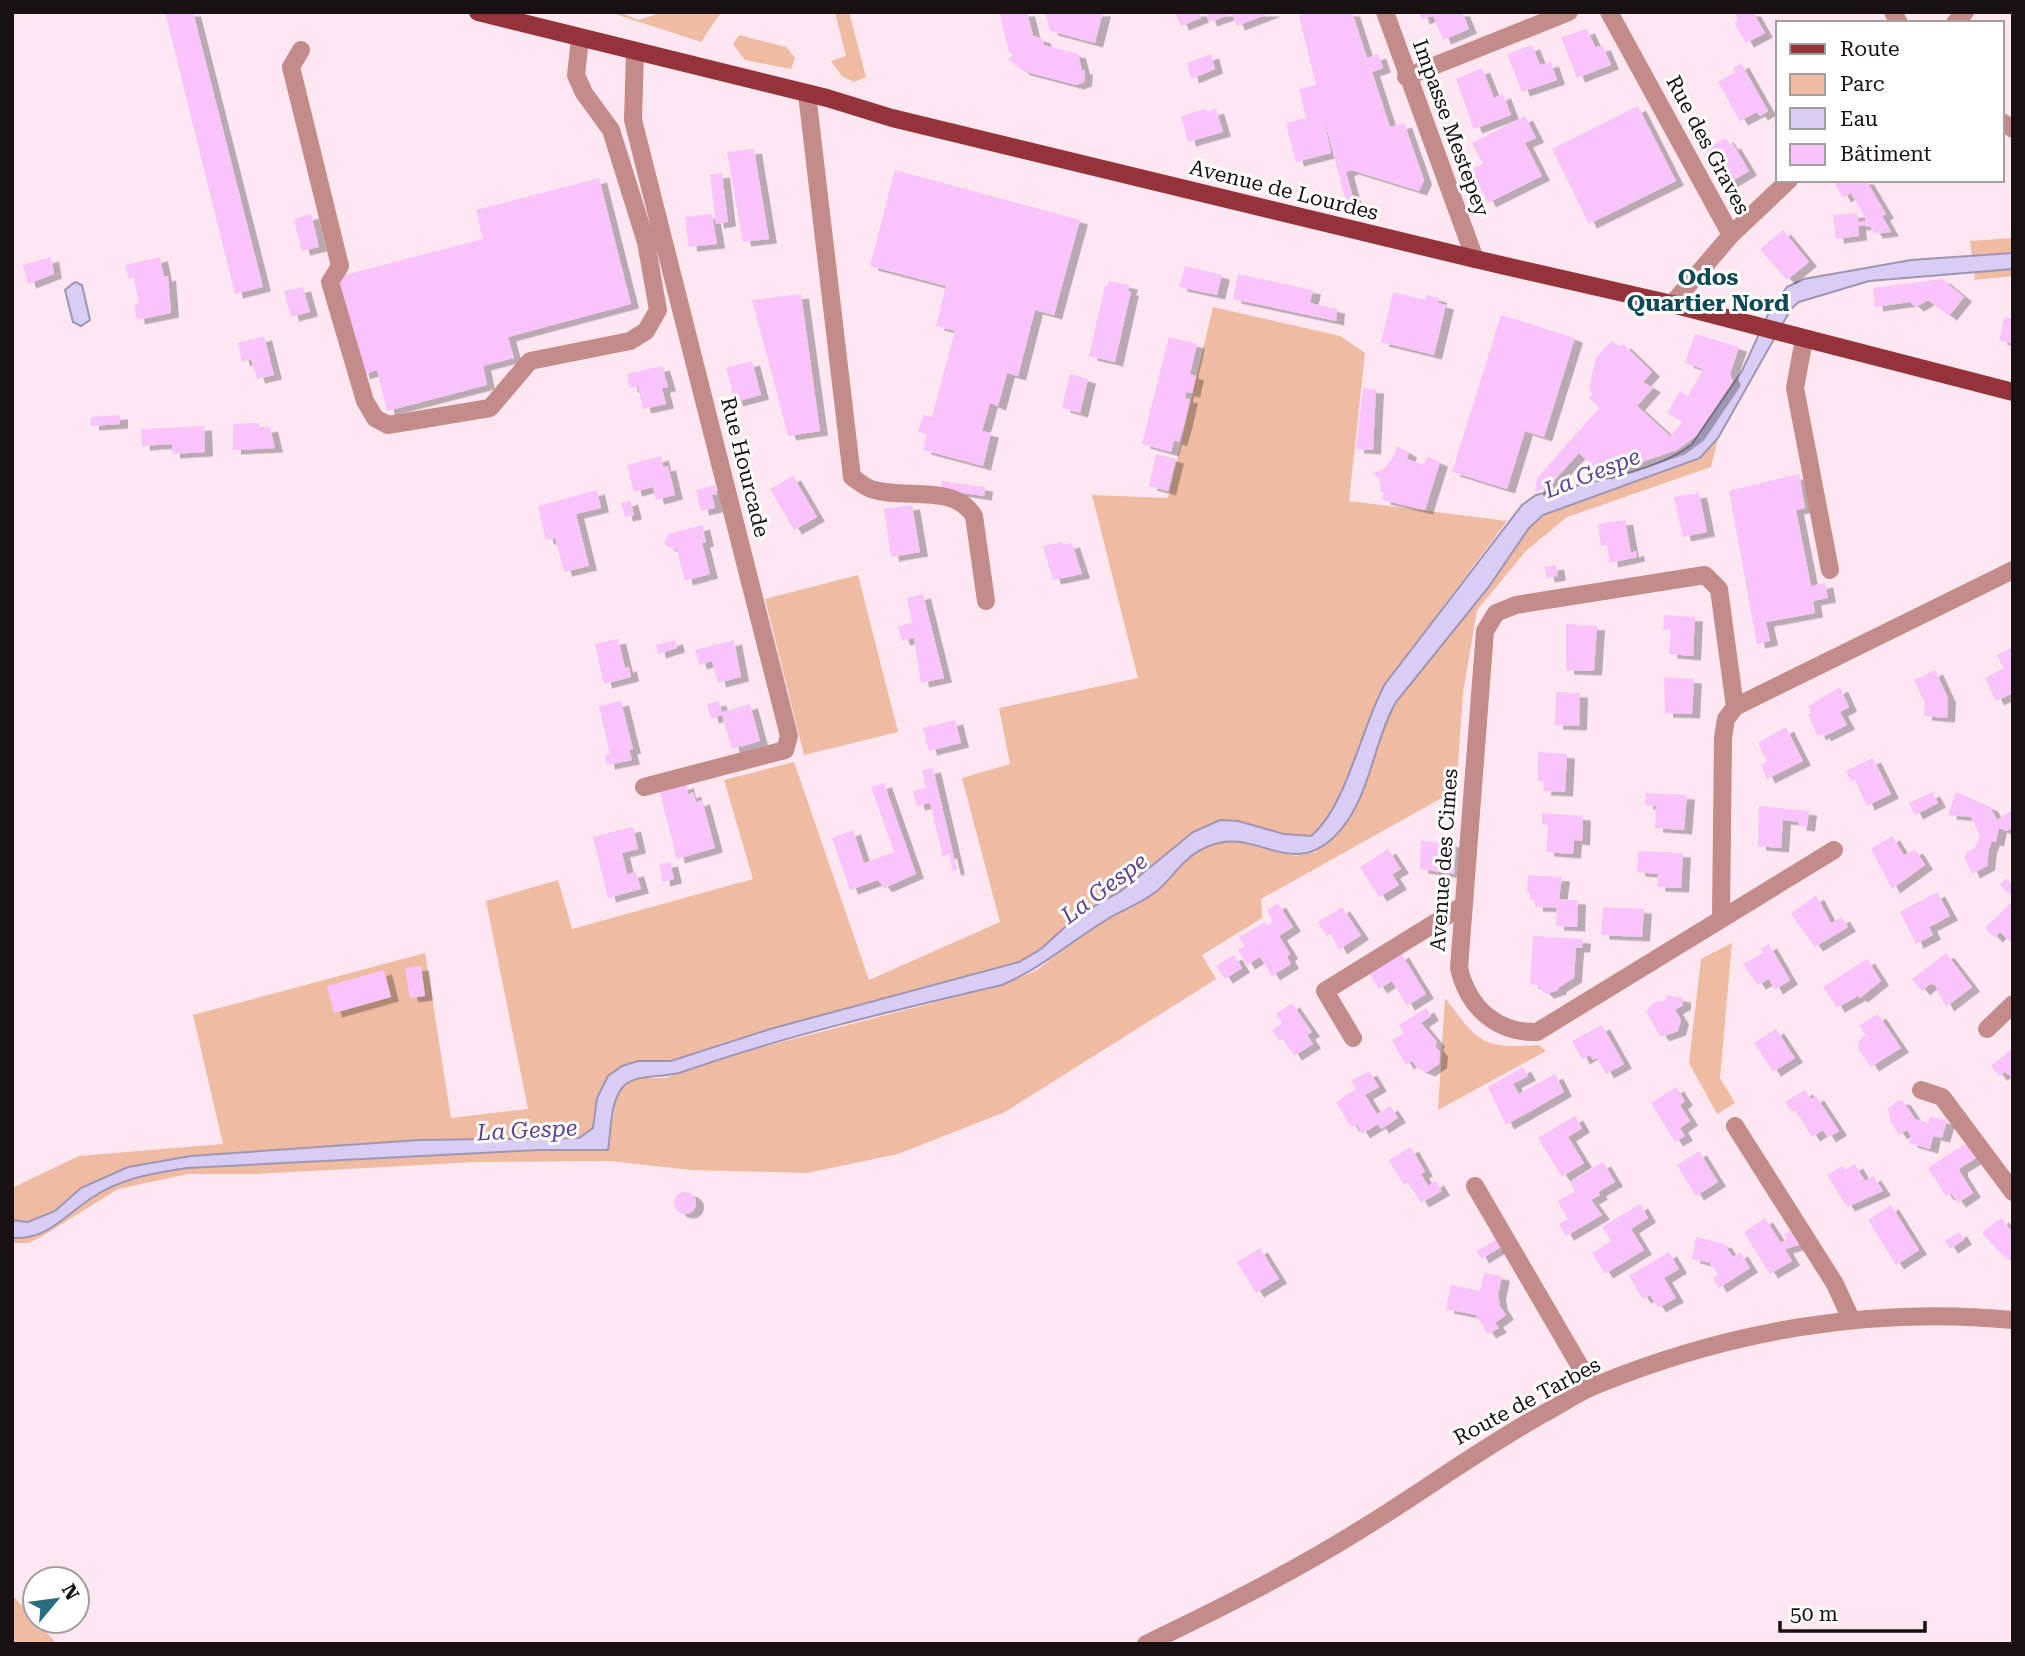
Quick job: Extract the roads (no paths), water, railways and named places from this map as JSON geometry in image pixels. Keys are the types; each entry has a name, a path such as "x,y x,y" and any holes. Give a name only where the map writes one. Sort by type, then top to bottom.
{"main road":[{"name":"Avenue de Lourdes","path":"478,12 807,94 892,118 1672,304 2013,392"}],"street":[{"name":"Impasse Mestepey","path":"1385,12 1406,76 1475,259"},
{"path":"1406,76 1569,12"},
{"name":"Rue des Graves","path":"1609,12 1731,235"},
{"path":"301,50 291,67 340,266 330,282 365,401 375,418 388,425 490,408 530,360 629,341 646,331 653,321 657,310 646,242 611,130 579,85 576,67 580,39"},
{"name":"Rue Hourcade","path":"635,51 633,120 789,736 785,750 644,787"},
{"path":"807,94 852,477 871,489 953,498 969,507 974,516 986,601"},
{"name":"Rue des Graves","path":"1672,304 1731,235 1787,182"},
{"path":"1797,337 1795,388 1830,570"},
{"path":"1735,707 2013,570"},
{"name":"Avenue des Cimes","path":"1705,575 1719,589 1735,707 1726,719 1723,738 1721,917 1537,1032 1516,1032 1498,1024 1464,990 1459,968 1485,631 1496,613 1516,606 1705,575"},
{"path":"1721,917 1834,850"},
{"path":"1353,1038 1325,991 1464,905"},
{"path":"1987,1030 2013,1004"},
{"path":"1921,1090 1942,1097 2013,1192"},
{"path":"1735,1126 1835,1284 1851,1318"},
{"path":"1475,1186 1592,1387"},
{"name":"Route de Tarbes","path":"1146,1644 1296,1568 1513,1431 1592,1387 1687,1353 1736,1340 1851,1318 1969,1315 2013,1320"}],"water":[{"path":"2013,253 2013,269 1869,281 1799,302 1791,309 1718,438 1700,458 1543,515 1529,528 1488,588 1396,702 1356,807 1334,837 1318,849 1302,854 1242,842 1209,846 1187,860 1157,891 1106,920 1031,970 1002,985 800,1035 674,1074 634,1080 622,1088 615,1101 608,1150 539,1150 187,1168 150,1174 115,1185 93,1197 46,1231 25,1238 12,1238 12,1220 28,1222 55,1211 81,1188 128,1167 191,1156 419,1140 579,1138 593,1128 597,1098 608,1076 622,1066 638,1061 671,1061 770,1029 1019,962 1041,949 1077,916 1121,891 1193,832 1220,820 1238,821 1284,834 1311,836 1324,823 1344,786 1385,684 1522,505 1536,495 1659,463 1692,444 1742,371 1771,308 1787,287 1804,279 1911,260"},
{"path":"75,282 82,285 90,320 81,326 73,322 65,290"}],"district":[{"name":"Odos Quartier Nord","path":"1708,290"}],"water label":[{"name":"La Gespe","path":"1592,473"},
{"name":"La Gespe","path":"1104,888"},
{"name":"La Gespe","path":"527,1130"}]}
